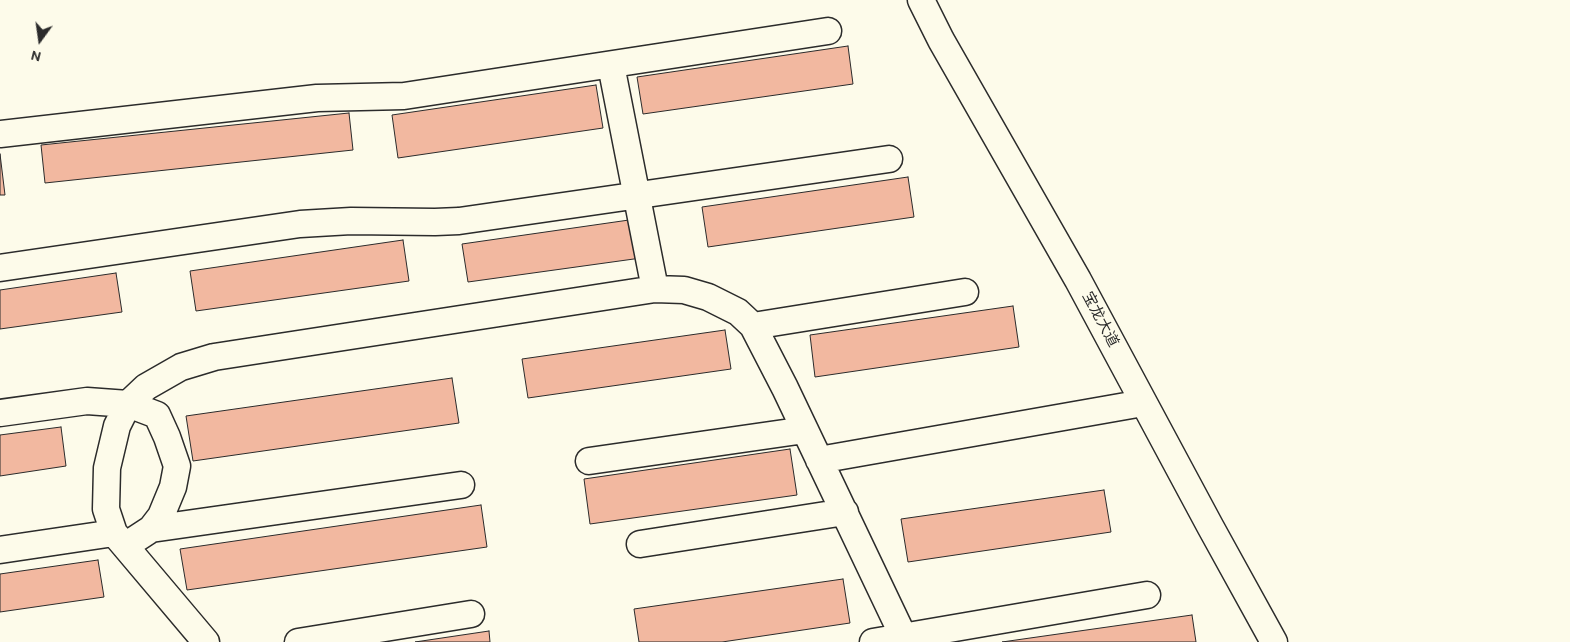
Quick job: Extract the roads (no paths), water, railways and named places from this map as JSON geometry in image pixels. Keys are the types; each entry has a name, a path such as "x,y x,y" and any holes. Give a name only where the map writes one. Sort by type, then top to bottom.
{"street":[{"name":"宝龙大道","path":"921,0 946,49 1078,280 1274,642"},
{"path":"0,134 317,98 404,96 828,31"},
{"path":"611,65 655,289"},
{"path":"0,268 300,224 351,221 459,221 889,159"},
{"path":"206,642 120,539 106,509 107,468 117,426 128,404 146,387 181,367 214,357 655,289 684,290 708,297 738,312 753,326 820,460 905,639"},
{"path":"753,326 965,292"},
{"path":"0,413 87,401 128,404 156,415 168,438 177,466 173,487 162,516 150,529"},
{"path":"820,460 1143,403"},
{"path":"589,461 805,430"},
{"path":"0,550 120,539 150,529 461,485"},
{"path":"640,544 845,512"},
{"path":"873,642 905,639 1147,595"},
{"path":"298,642 471,614"}]}
